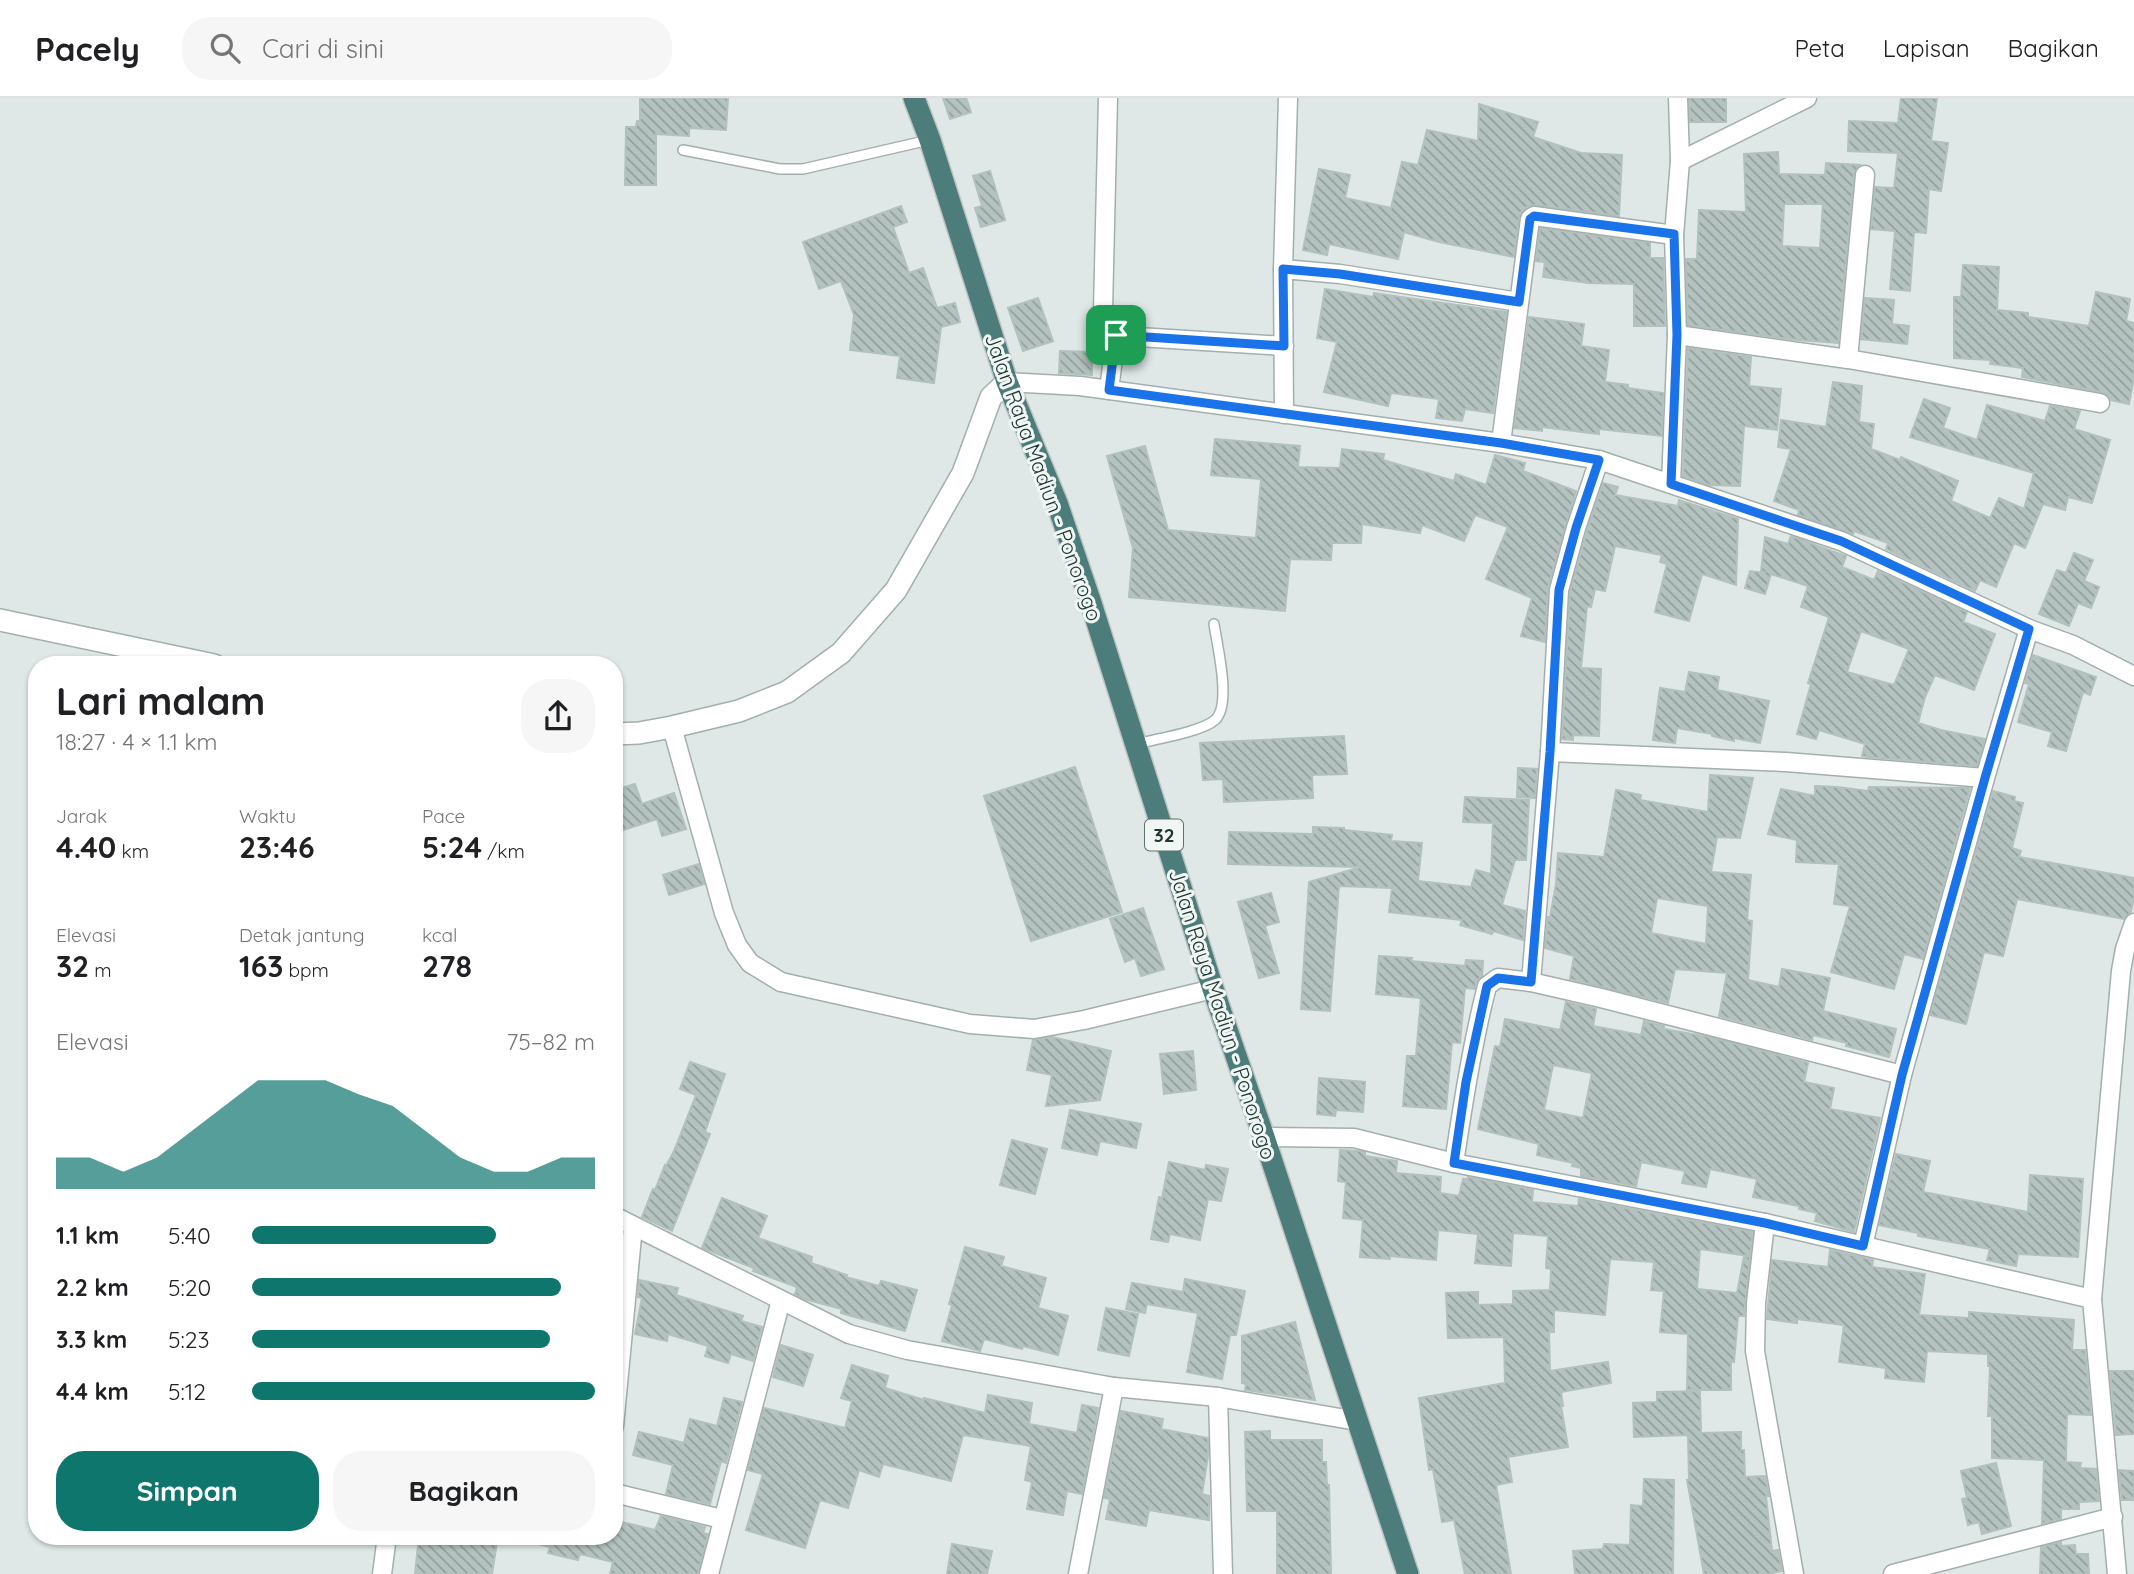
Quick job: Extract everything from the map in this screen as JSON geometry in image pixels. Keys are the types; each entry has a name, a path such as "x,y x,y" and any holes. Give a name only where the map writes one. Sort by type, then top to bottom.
{"highway":[{"name":"Jalan Raya Madiun - Ponorogo","path":"914,98 930,140 1007,382 1057,503 1090,600 1213,989 1408,1574"}],"street":[{"path":"1108,98 1103,310 1103,326 1108,334 1284,346"},
{"path":"1284,414 1283,269 1288,98"},
{"path":"1671,484 1677,335 1674,234 1680,161 1678,98"},
{"path":"1680,161 1807,98"},
{"path":"1848,359 1865,175"},
{"path":"1501,443 1531,217 1674,234"},
{"path":"1283,269 1340,274 1519,302"},
{"path":"1109,390 1116,335"},
{"path":"1677,335 1848,359 2100,403"},
{"path":"623,734 672,727 739,711 788,692 841,653 896,590 963,473 991,397 1007,382 1080,386 1501,443 1599,460 1841,541 2029,629 2073,645 2134,676"},
{"path":"1531,982 1550,752 1559,590 1599,460"},
{"path":"0,620 171,656"},
{"path":"1863,1246 1902,1075 2029,629"},
{"path":"672,727 724,913 737,945 750,962 781,982 971,1024 1034,1029 1084,1020 1213,989"},
{"path":"1550,752 1786,762 1985,778"},
{"path":"2117,1574 2092,1299 2121,971 2134,923"},
{"path":"1454,1163 1466,1082 1487,986 1498,978 1531,982 1902,1075"},
{"path":"1264,1137 1354,1138 1454,1163 1765,1223 2092,1299"},
{"path":"623,1221 849,1334 890,1347 1114,1387 1218,1397 1357,1421"},
{"path":"1765,1223 1756,1303 1755,1351 1794,1574"},
{"path":"623,1331 633,1226"},
{"path":"709,1574 781,1300"},
{"path":"1078,1574 1114,1387"},
{"path":"1218,1397 1223,1574"},
{"path":"623,1495 722,1519"},
{"path":"1893,1574 2113,1517"},
{"path":"382,1574 386,1545"}],"lane":[{"path":"683,150 780,169 803,169 930,140"},
{"path":"1135,745 1195,729 1214,720 1221,712 1223,694 1214,624"}],"building":[{"path":"640,98 728,98 726,130 689,128 689,136 656,134 656,185 625,185 626,127 636,127 637,121 640,121"},
{"path":"943,98 966,98 971,112 950,119"},
{"path":"1689,98 1726,98 1726,122 1690,122"},
{"path":"1901,98 1937,98 1931,141 1948,143 1941,191 1929,189 1926,233 1914,232 1910,291 1890,289 1895,231 1871,229 1875,187 1894,188 1898,153 1848,151 1849,121 1898,123"},
{"path":"1479,104 1538,122 1533,137 1581,153 1622,155 1619,216 1528,206 1520,213 1514,257 1404,232 1398,259 1329,244 1327,255 1303,250 1319,169 1350,175 1345,198 1391,208 1402,162 1418,165 1427,130 1478,141"},
{"path":"1778,152 1779,174 1825,175 1826,163 1860,165 1854,174 1838,343 1688,325 1686,259 1697,259 1699,210 1746,212 1744,154","holes":["1784,204 1823,204 1820,248 1782,246"]},
{"path":"990,171 1005,220 981,227 975,208 982,206 973,176"},
{"path":"901,206 907,222 893,227 909,273 923,268 937,308 955,303 960,322 941,327 934,383 897,378 900,356 850,350 854,315 841,281 819,289 803,242"},
{"path":"1540,228 1650,243 1650,258 1663,258 1665,326 1634,326 1634,284 1589,283 1543,277 1545,262 1536,261"},
{"path":"1963,265 1999,267 1997,310 2028,313 2028,317 2089,326 2096,292 2130,299 2126,321 2134,323 2134,378 2129,404 2111,400 2102,392 2022,377 2023,368 1990,364 1991,360 1954,358 1954,297 1961,297"},
{"path":"1325,289 1373,297 1374,293 1507,312 1493,413 1465,409 1462,421 1436,418 1439,399 1391,393 1388,406 1324,392 1337,342 1317,338"},
{"path":"1038,298 1053,341 1023,351 1008,308"},
{"path":"1865,298 1894,300 1892,324 1909,326 1907,344 1861,339"},
{"path":"1529,317 1584,324 1581,346 1609,350 1605,382 1663,393 1662,436 1599,429 1599,434 1542,427 1542,431 1514,428"},
{"path":"1688,348 1751,357 1749,386 1781,389 1777,430 1744,426 1740,486 1709,485 1683,476"},
{"path":"1060,351 1092,352 1092,375 1059,373"},
{"path":"1833,382 1862,386 1859,422 1874,424 1871,449 1900,460 1901,457 1958,481 1951,501 1990,518 1999,498 2024,509 2034,473 1910,437 1924,399 1950,408 1943,428 1977,440 1987,405 2045,421 2050,406 2080,411 2074,429 2110,440 2092,503 2068,497 2065,510 2043,504 2025,548 2014,543 1996,587 1980,580 1975,591 1886,549 1888,543 1798,515 1799,510 1774,501 1791,449 1778,447 1781,420 1826,427"},
{"path":"1215,439 1300,446 1298,467 1340,468 1342,449 1384,454 1383,460 1454,481 1456,474 1486,485 1495,455 1525,463 1523,471 1576,491 1548,587 1545,642 1521,636 1532,598 1486,579 1508,527 1475,515 1464,541 1422,525 1420,533 1362,524 1361,543 1332,543 1331,560 1290,559 1285,611 1129,597 1133,548 1107,456 1145,446 1168,530 1256,538 1261,479 1211,475"},
{"path":"1603,483 1618,487 1615,495 1678,506 1679,500 1738,519 1736,585 1702,574 1689,621 1655,612 1667,564 1660,562 1662,555 1615,546 1605,591 1595,589 1591,607 1587,606 1581,668 1601,669 1599,736 1573,735 1573,740 1562,739 1570,592"},
{"path":"1791,536 1846,556 1842,567 1874,580 1878,571 1967,612 1963,622 1995,634 1974,690 1935,675 1918,723 1985,739 1977,766 1862,756 1865,744 1819,730 1816,739 1797,734 1811,684 1808,683 1829,617 1801,607 1808,586 1771,574 1765,594 1745,588 1750,571 1766,573 1761,571 1765,537 1788,544","holes":["1861,631 1909,649 1894,685 1847,672"]},
{"path":"2074,553 2093,560 2084,581 2099,587 2091,608 2078,603 2069,626 2039,614 2057,570 2066,573"},
{"path":"2033,655 2096,677 2090,695 2083,692 2066,751 2048,746 2052,732 2018,722 2029,684 2025,683"},
{"path":"1689,672 1719,677 1717,690 1769,701 1760,743 1734,738 1734,741 1677,728 1675,743 1653,740 1660,688 1685,692"},
{"path":"1344,736 1347,774 1312,775 1313,798 1224,802 1223,779 1203,780 1200,743"},
{"path":"1075,767 1122,912 1031,941 984,796"},
{"path":"1518,768 1537,769 1535,798 1517,797"},
{"path":"1710,775 1753,778 1740,838 1717,837 1711,872 1751,875 1747,920 1752,921 1748,980 1779,987 1782,969 1830,978 1823,1011 1896,1029 1889,1057 1846,1046 1847,1043 1813,1035 1812,1040 1719,1016 1727,973 1675,969 1668,1003 1570,979 1574,956 1545,948 1548,917 1556,884 1558,853 1604,857 1616,790 1641,795 1640,800 1708,812","holes":["1657,898 1708,906 1706,944 1651,933"]},
{"path":"635,784 642,804 674,793 686,829 662,836 657,819 623,830 623,787"},
{"path":"1815,786 1868,791 1869,787 1970,788 1923,959 1904,954 1894,989 1831,972 1850,906 1834,904 1839,864 1796,862 1797,840 1768,834 1781,789 1815,796"},
{"path":"1993,791 2015,797 2014,801 2023,803 2012,848 2021,851 2019,857 2134,878 2134,897 2131,912 2124,919 2017,899 2003,956 1984,952 1966,1024 1930,1015"},
{"path":"1465,797 1529,800 1526,860 1515,860 1502,905 1525,911 1523,940 1460,925 1462,920 1389,912 1392,888 1339,886 1330,1011 1301,1009 1309,882 1361,867 1228,864 1229,832 1313,834 1313,827 1344,828 1392,835 1391,841 1422,843 1418,881 1471,887 1476,870 1491,874 1493,823 1463,822"},
{"path":"699,864 704,884 669,895 663,875"},
{"path":"1271,893 1279,922 1265,926 1279,973 1259,978 1238,902"},
{"path":"1143,908 1164,969 1141,976 1135,958 1125,962 1110,919"},
{"path":"1379,956 1465,966 1466,960 1483,961 1482,976 1476,982 1475,989 1465,988 1460,1043 1452,1042 1446,1109 1403,1106 1407,1056 1416,1056 1421,998 1376,994"},
{"path":"1566,1002 1596,1009 1593,1026 1641,1035 1644,1021 1664,1026 1664,1029 1709,1037 1808,1063 1804,1082 1834,1088 1830,1109 1880,1118 1854,1232 1815,1221 1817,1213 1799,1209 1799,1206 1753,1197 1757,1179 1710,1169 1706,1187 1682,1183 1685,1171 1641,1162 1636,1186 1581,1176 1581,1168 1572,1166 1573,1163 1537,1155 1539,1144 1478,1129 1495,1046 1500,1047 1505,1019 1560,1030","holes":["1553,1065 1592,1073 1583,1118 1544,1110"]},
{"path":"1052,1037 1111,1051 1100,1100 1046,1106 1052,1075 1027,1070 1033,1040"},
{"path":"1193,1051 1196,1090 1164,1094 1160,1054"},
{"path":"690,1062 725,1074 705,1132 710,1134 672,1231 642,1217 653,1189 655,1190 674,1151 696,1095 680,1089"},
{"path":"1319,1078 1365,1082 1363,1112 1336,1110 1335,1116 1317,1114"},
{"path":"1070,1110 1141,1124 1136,1148 1100,1141 1097,1155 1062,1148"},
{"path":"1012,1140 1047,1149 1035,1194 1000,1185"},
{"path":"1340,1150 1360,1151 1365,1152 1365,1156 1397,1161 1396,1173 1441,1177 1440,1193 1459,1196 1463,1179 1468,1177 1533,1190 1532,1202 1578,1206 1579,1199 1753,1232 1750,1256 1700,1249 1697,1289 1737,1293 1744,1256 1750,1257 1744,1316 1738,1316 1734,1362 1731,1361 1731,1390 1687,1390 1688,1334 1660,1332 1664,1291 1651,1290 1654,1262 1610,1259 1605,1315 1554,1310 1554,1332 1549,1332 1550,1371 1608,1362 1611,1383 1561,1392 1568,1447 1508,1457 1512,1482 1496,1485 1511,1574 1465,1574 1454,1520 1442,1522 1433,1469 1429,1470 1419,1398 1505,1383 1504,1337 1448,1338 1446,1293 1478,1292 1478,1305 1513,1304 1513,1291 1550,1290 1551,1269 1546,1268 1548,1236 1513,1233 1511,1266 1475,1263 1478,1234 1438,1230 1436,1260 1390,1256 1390,1259 1360,1257 1363,1220 1343,1218 1346,1182 1338,1181"},
{"path":"1896,1154 1930,1161 1923,1192 2028,1212 2030,1175 2083,1179 2078,1257 2018,1254 2016,1266 1987,1260 1990,1249 1918,1236 1918,1233 1879,1225"},
{"path":"1169,1162 1205,1170 1206,1165 1228,1169 1221,1201 1208,1199 1200,1240 1170,1234 1168,1242 1151,1239"},
{"path":"722,1198 767,1216 758,1238 812,1257 811,1263 847,1275 846,1277 879,1286 881,1281 917,1290 905,1331 841,1313 842,1309 804,1299 795,1294 797,1287 702,1248"},
{"path":"965,1247 1004,1257 1001,1266 1046,1278 1038,1308 1068,1316 1058,1355 984,1339 980,1351 942,1341"},
{"path":"1830,1250 1873,1260 1872,1267 1925,1274 1919,1315 1969,1318 1969,1312 2074,1320 2072,1350 2085,1350 2091,1415 2067,1414 2066,1462 2081,1463 2080,1468 2096,1469 2099,1501 2079,1502 2079,1509 2061,1509 2061,1519 2042,1524 2044,1460 1992,1458 1992,1416 1988,1416 1988,1354 1927,1351 1924,1382 1885,1378 1886,1368 1839,1362 1844,1325 1797,1319 1797,1323 1767,1319 1772,1260 1828,1267"},
{"path":"1185,1279 1245,1291 1236,1335 1230,1335 1222,1379 1187,1372 1198,1313 1147,1304 1145,1313 1126,1309 1132,1283 1183,1292"},
{"path":"639,1280 678,1288 676,1295 743,1316 741,1321 762,1327 753,1361 731,1354 728,1363 705,1356 708,1346 668,1334 667,1341 635,1334 642,1298 638,1297"},
{"path":"1106,1308 1138,1314 1129,1356 1098,1350"},
{"path":"1295,1322 1315,1400 1245,1390 1246,1384 1242,1383 1242,1336"},
{"path":"781,1345 813,1355 803,1386 773,1377"},
{"path":"852,1365 888,1376 885,1388 924,1400 985,1413 988,1395 1032,1403 1029,1424 1077,1433 1082,1405 1098,1408 1082,1494 1067,1491 1063,1515 1027,1509 1032,1482 1025,1480 1031,1446 963,1435 951,1481 883,1464 879,1477 859,1470 848,1508 820,1500 805,1548 746,1530 763,1474 748,1470 764,1408 845,1428 852,1401 841,1398"},
{"path":"2110,1371 2134,1371 2134,1434 2116,1435"},
{"path":"1700,1391 1701,1433 1741,1432 1745,1477 1765,1476 1769,1496 1766,1496 1772,1551 1778,1550 1782,1571 1768,1574 1704,1574 1687,1480 1688,1435 1634,1437 1633,1403 1657,1402 1657,1392"},
{"path":"724,1398 742,1402 726,1463 721,1461 710,1504 666,1494 673,1465 633,1455 639,1432 684,1443 690,1419 717,1426"},
{"path":"1121,1411 1163,1419 1161,1429 1208,1438 1202,1494 1209,1496 1209,1520 1149,1510 1146,1526 1106,1519 1110,1499 1104,1498"},
{"path":"1270,1431 1270,1440 1322,1440 1322,1462 1326,1462 1329,1485 1331,1574 1277,1574 1277,1511 1247,1511 1245,1432"},
{"path":"1996,1463 2011,1526 1982,1534 1979,1522 1968,1525 1962,1499 1967,1498 1961,1471"},
{"path":"2119,1470 2134,1471 2134,1500 2122,1500"},
{"path":"1644,1479 1674,1480 1673,1574 1575,1574 1573,1551 1603,1549 1604,1544 1630,1545 1631,1505 1643,1506"},
{"path":"661,1516 705,1527 703,1533 708,1534 698,1574 610,1574 613,1562 580,1554 578,1560 548,1553 550,1547 542,1545 623,1545 623,1522 655,1530"},
{"path":"2061,1542 2061,1546 2075,1545 2076,1554 2088,1554 2089,1574 2040,1574 2041,1547"},
{"path":"952,1544 992,1551 987,1574 947,1574"},
{"path":"418,1545 497,1545 492,1574 415,1574"}],"route":[{"path":"1534,216 1674,234 1677,335 1671,484 1841,541 2029,629 1902,1075 1863,1246 1765,1223 1454,1163 1466,1082 1487,986 1498,978 1531,982 1550,752 1559,590 1599,460 1501,443 1109,390 1116,335 1284,346 1283,269 1340,274 1519,302 1530,219 1534,216"}]}
